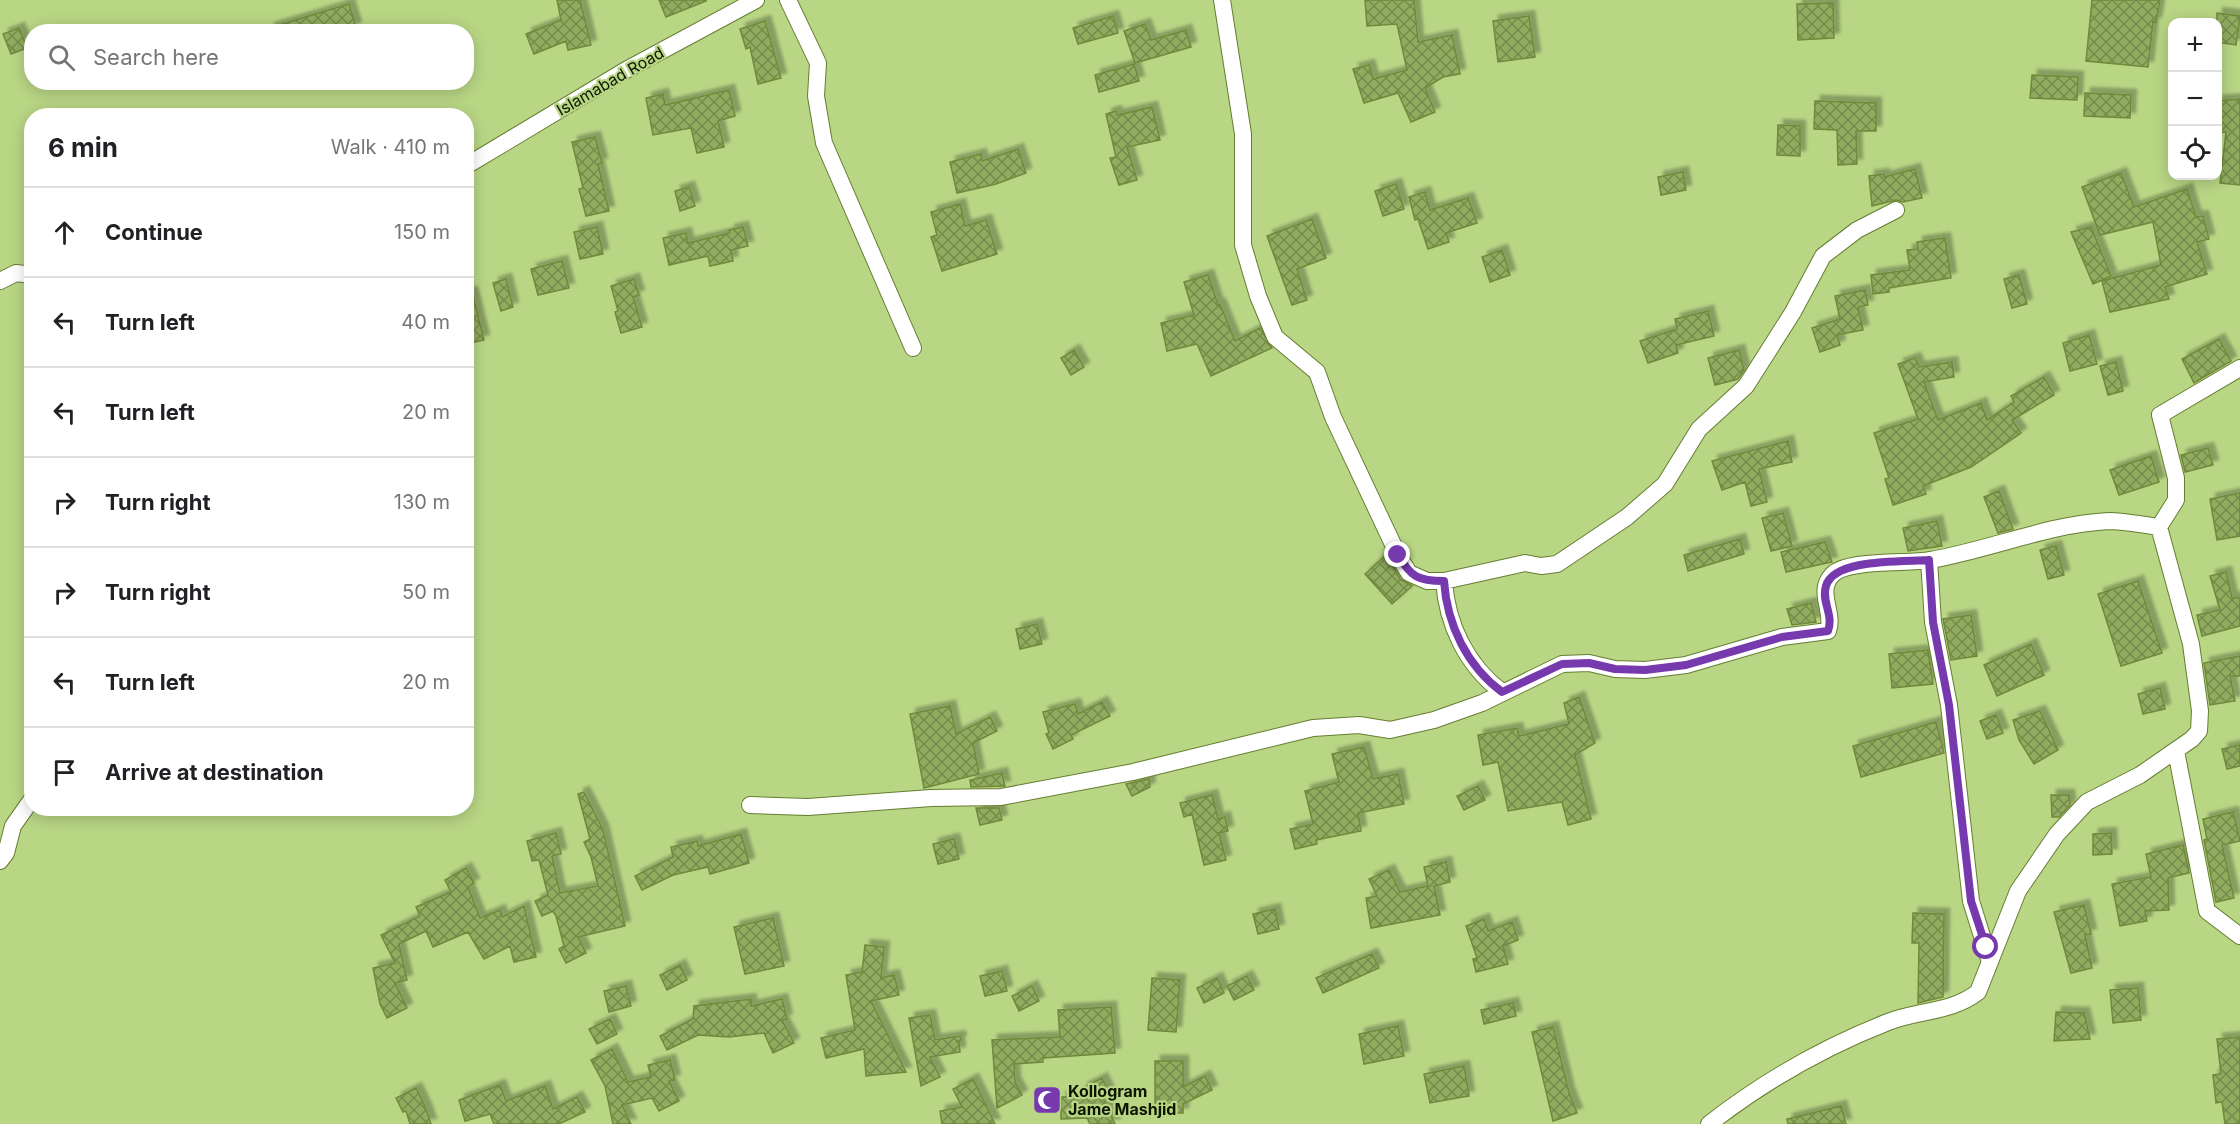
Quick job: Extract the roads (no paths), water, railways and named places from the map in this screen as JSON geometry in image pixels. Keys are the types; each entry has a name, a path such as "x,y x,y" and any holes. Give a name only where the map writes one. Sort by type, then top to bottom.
{"street":[{"name":"Islamabad Road","path":"474,161 626,70 756,0"},
{"path":"788,0 818,63 816,96 824,143 913,348"},
{"path":"1222,0 1243,134 1243,245 1258,296 1275,337 1317,372 1333,417 1372,503 1409,573 1427,581 1444,581 1525,563 1541,566 1557,564 1628,517 1665,484 1699,429 1746,386 1793,312 1823,256 1857,230 1896,210"},
{"path":"0,281 16,273 24,274"},
{"path":"1709,1124 1752,1091 1864,1032 1892,1020 1919,1016 1966,1002 1978,992 2018,891 2057,834 2087,802 2140,775 2176,751 2199,730 2200,711 2191,644 2159,528 2176,500 2176,478 2160,414 2240,368"},
{"path":"750,805 808,807 931,798 1001,797 1133,772 1313,728 1359,725 1390,730 1434,720 1482,703 1562,664 1589,663 1615,669 1655,669 1686,665 1782,637 1828,631 1832,620 1825,597 1826,585 1832,573 1848,566 1929,560 2059,529 2110,521 2159,528"},
{"path":"1929,560 1933,622 1949,705 1971,901 1990,962"},
{"path":"1444,581 1446,605 1458,638 1483,678 1502,692"},
{"path":"2176,751 2207,911 2240,936"},
{"path":"0,861 6,853 13,825 24,810"}],"place":[{"name":"Kollogram Jame Mashjid","path":"1047,1100"}]}
